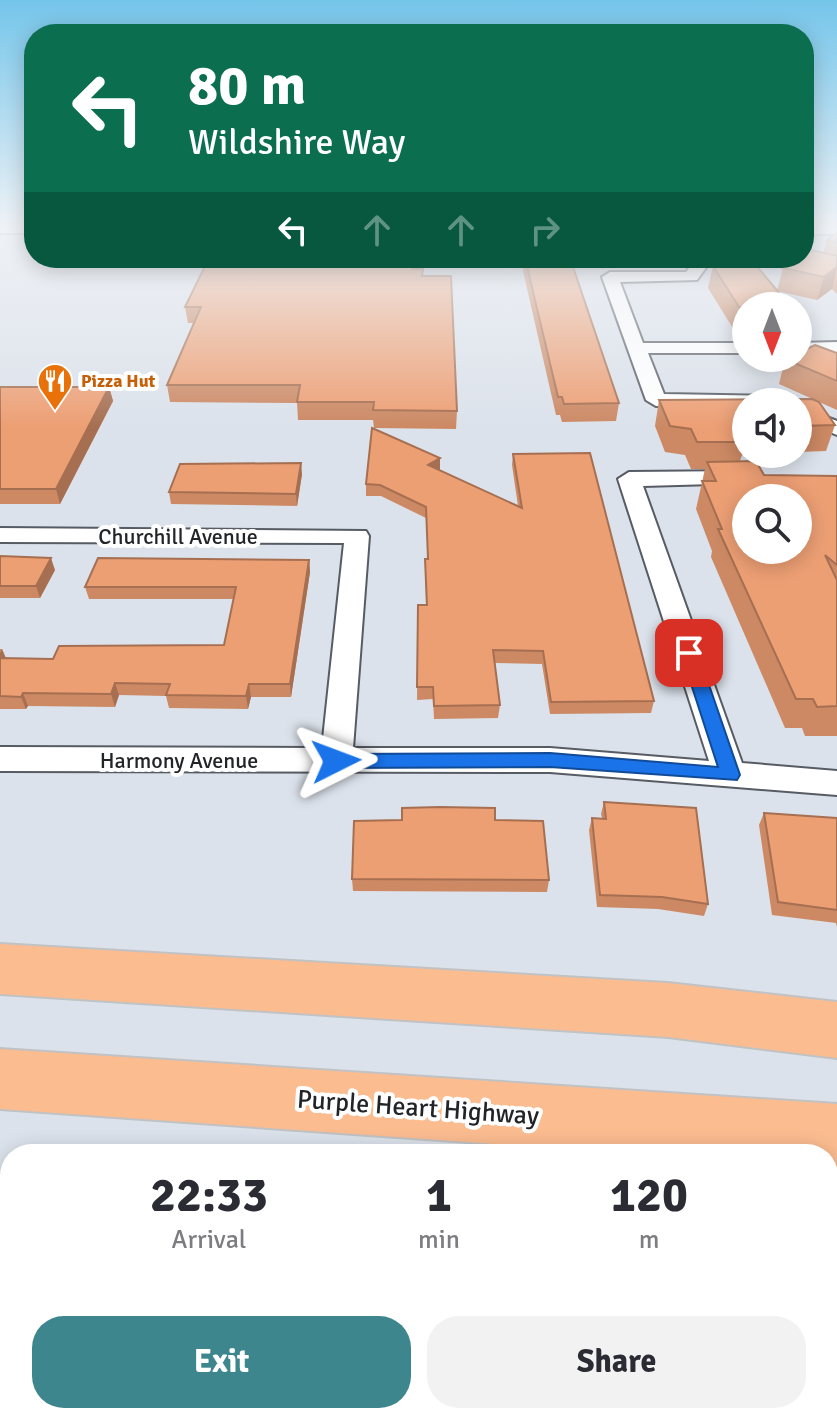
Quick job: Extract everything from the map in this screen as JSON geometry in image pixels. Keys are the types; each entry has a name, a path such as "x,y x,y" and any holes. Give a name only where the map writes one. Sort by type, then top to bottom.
{"highway":[{"path":"0,969 668,1010 837,1030"},
{"name":"Purple Heart Highway","path":"0,1079 837,1136"}],"street":[{"path":"617,294 656,400 732,401"},
{"path":"812,348 837,347"},
{"path":"638,348 732,348"},
{"path":"812,418 837,429"},
{"path":"730,775 629,479 757,478"},
{"name":"Churchill Avenue","path":"0,535 357,536 336,761"},
{"name":"Harmony Avenue","path":"0,759 550,760 837,783"}],"building":[{"path":"191,294 452,294 457,411 373,410 374,402 297,402 300,385 167,385 201,307 185,307"},
{"path":"534,294 582,294 619,403 564,404 562,397 558,397"},
{"path":"812,346 837,353 837,381 812,370"},
{"path":"0,387 109,387 56,489 0,489"},
{"path":"812,399 819,402 835,425 812,426"},
{"path":"659,400 732,400 732,442 697,442 691,429 670,426"},
{"path":"372,428 440,458 428,465 522,508 513,454 590,453 654,701 551,702 543,651 493,650 500,705 434,706 433,687 417,687 418,605 427,605 426,507 380,485 366,484"},
{"path":"732,461 732,468 760,468 764,475 837,476 837,565 825,555 837,580 837,706 817,707 813,699 796,699 734,564 812,564 812,484 732,484 732,560 702,481 716,481 707,462"},
{"path":"301,463 296,494 169,492 180,464"},
{"path":"0,556 51,558 36,586 0,586"},
{"path":"98,558 309,560 290,684 249,684 246,696 166,695 170,684 115,683 111,694 23,693 21,697 0,696 0,658 53,659 59,646 224,645 236,587 85,587"},
{"path":"604,802 696,808 708,904 662,897 600,895 592,818 606,819"},
{"path":"402,808 495,808 495,820 543,821 549,880 352,879 354,821 402,820"},
{"path":"764,813 837,818 837,910 778,902"}],"place":[{"name":"Pizza Hut","path":"55,412"}],"route":[{"path":"336,761 550,760 730,775 689,653"}]}
